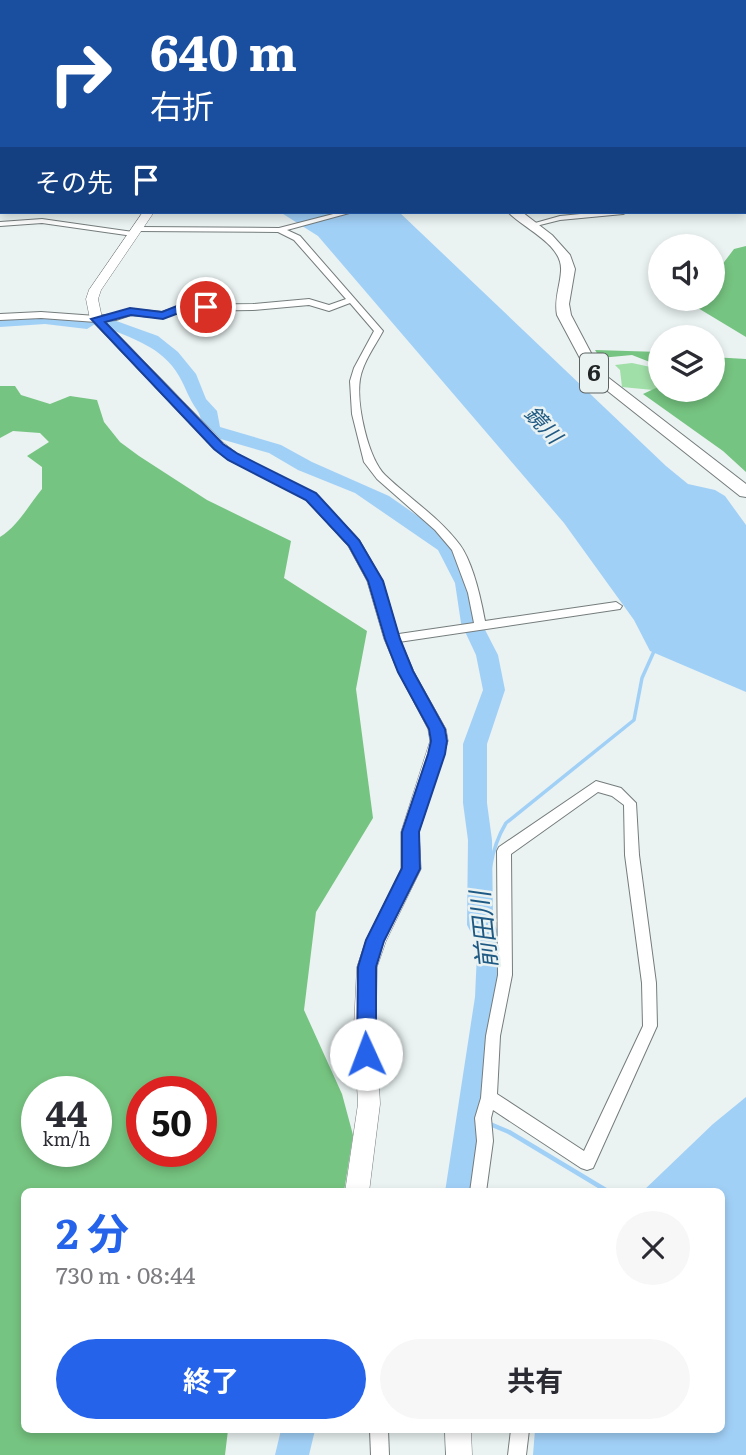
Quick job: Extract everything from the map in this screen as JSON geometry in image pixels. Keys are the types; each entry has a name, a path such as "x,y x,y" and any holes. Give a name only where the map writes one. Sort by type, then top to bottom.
{"main road":[{"path":"147,214 95,290 92,299 96,319 219,446 233,457 297,487 318,503 364,557 406,672 437,729 439,741 410,832 411,869 376,940 367,967 365,1027 369,1104 358,1188"},
{"name":"6","path":"517,214 564,255 568,277 562,304 564,315 595,374 746,492"},
{"path":"457,1433 459,1455"}],"street":[{"path":"0,224 42,221 135,232 281,229 341,214"},
{"path":"532,225 560,218 602,214"},
{"path":"281,229 297,238 379,331 359,368 354,394 369,462 381,477 439,527 457,549 474,593 480,626"},
{"path":"0,317 50,315 96,319 130,312 163,315 182,307 253,307 309,302 329,308 351,300"},
{"path":"392,639 616,607"},
{"path":"479,1188 485,1141 483,1118 489,1098 493,1036 505,975 504,851 596,786 617,792 630,803 632,855 649,984 650,1026 587,1162 489,1098"},
{"path":"379,1433 380,1455"},
{"path":"517,1455 520,1433"}],"green space":[{"path":"746,246 746,337 703,311 725,311 725,261 734,249"},
{"path":"595,350 648,352 648,361 632,355 600,358"},
{"path":"725,358 746,359 746,472 723,451 654,402 725,402"},
{"path":"632,363 648,366 648,390 622,387 620,370 615,365"},
{"path":"0,386 15,386 21,395 50,404 70,396 97,400 104,422 120,442 139,456 207,500 291,541 284,578 367,631 356,689 373,818 316,912 304,1010 342,1094 353,1135 345,1188 21,1188 21,1433 228,1433 225,1455 0,1455 0,537 18,521 42,489 42,467 27,456 49,442 40,433 13,431 0,438"}],"water":[{"name":"鏡川","path":"283,214 401,214 666,466 688,484 715,490 725,496 746,525 746,692 650,651 634,620 564,523 318,236"},
{"path":"746,1097 746,1455 533,1455 535,1433 725,1433 725,1188 646,1188 713,1124"}],"waterway":[{"name":"前田川","path":"0,322 45,319 87,324"},
{"name":"前田川","path":"108,323 152,340 172,356 187,374 198,401 208,411 209,424 213,431 275,449 305,466 362,489 445,545 455,559 465,583 472,623"},
{"name":"前田川","path":"461,1188 488,997 490,953 488,937 480,925 480,840 475,803 475,744 494,690 487,655 476,630"},
{"path":"488,930 491,862 506,823 634,720 642,678 655,649"},
{"name":"前田川","path":"488,930 488,937"},
{"path":"490,1124 509,1132 602,1188"},
{"name":"前田川","path":"292,1455 297,1433"}],"route":[{"path":"206,307 182,307 163,315 130,312 96,319 219,446 233,457 311,496 354,543 375,581 392,639 406,672 437,729 439,741 436,754 410,832 411,869 376,940 367,967 366,1054"}]}
